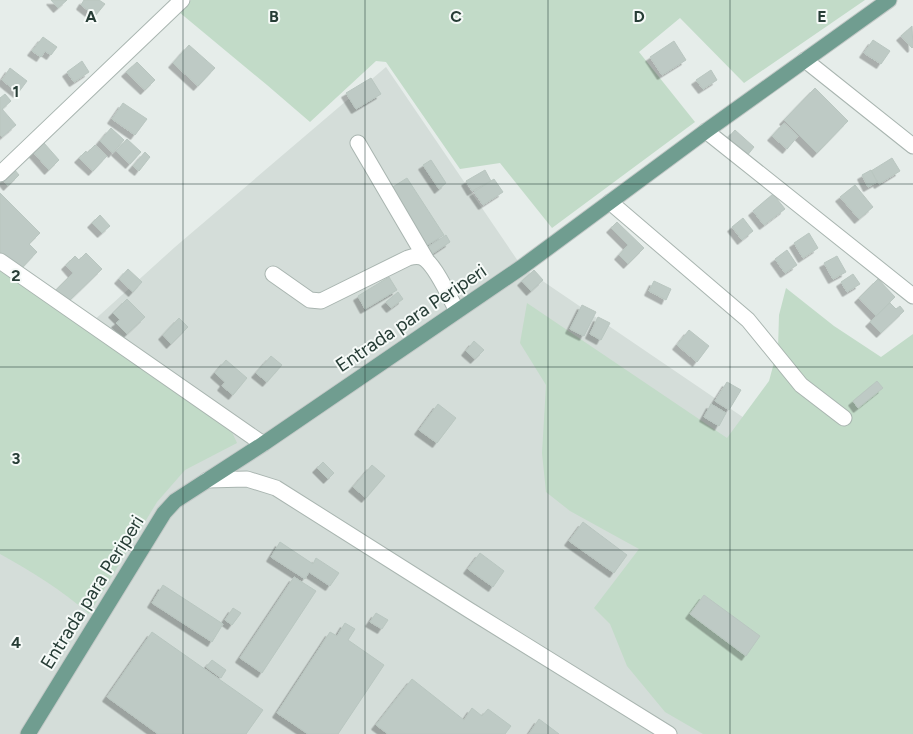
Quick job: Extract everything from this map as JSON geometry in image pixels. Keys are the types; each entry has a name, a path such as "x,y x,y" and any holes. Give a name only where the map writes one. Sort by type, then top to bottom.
{"main road":[{"name":"Entrada para Periperi","path":"28,734 164,513 175,501 263,444 522,267 706,131 889,0"}],"street":[{"path":"0,174 182,0"},
{"path":"805,60 913,146"},
{"path":"706,131 913,296"},
{"path":"358,143 434,270 456,311"},
{"path":"610,202 748,320 801,384 844,418"},
{"path":"273,274 310,300 321,301 408,258 417,256 426,259"},
{"path":"0,261 263,444"},
{"path":"207,480 247,479 276,488 669,734"}],"shaded area":[{"path":"386,67 522,267 841,484 913,539 913,734 0,734 0,269 91,323 175,247"}],"green space":[{"path":"191,0 865,0 744,83 680,18 639,52 695,122 552,228 500,163 460,169 386,62 376,61 310,122 179,12"},
{"path":"0,266 231,430 237,443 185,470 157,502 89,614 46,581 0,554"},
{"path":"786,288 834,326 881,357 913,334 913,734 703,734 665,712 627,666 610,624 594,608 639,549 570,511 546,492 542,453 546,385 520,343 527,303 727,438 769,381 778,348 779,315"}],"building":[{"path":"51,0 67,0 58,8"},
{"path":"84,0 99,0 105,4 95,16 81,5"},
{"path":"912,26 913,47 912,48 901,36"},
{"path":"43,37 57,47 51,55 45,51 41,57 32,51"},
{"path":"873,40 890,51 881,64 864,53"},
{"path":"674,41 686,60 662,75 650,57"},
{"path":"189,45 215,68 198,86 173,63"},
{"path":"82,61 89,72 74,82 67,72"},
{"path":"137,62 155,80 145,90 126,72"},
{"path":"10,68 27,81 18,93 2,80"},
{"path":"711,70 717,80 703,89 696,80"},
{"path":"371,78 381,94 356,109 346,93"},
{"path":"815,88 848,121 817,153 784,120"},
{"path":"5,94 11,101 2,109 16,125 2,137 0,135 0,98"},
{"path":"123,103 147,119 135,135 112,119"},
{"path":"784,123 798,136 787,149 772,136"},
{"path":"111,128 124,140 113,153 100,141"},
{"path":"735,130 754,147 746,157 726,140"},
{"path":"127,139 141,152 130,164 116,151"},
{"path":"44,143 59,160 49,170 33,152"},
{"path":"95,145 107,156 93,171 79,158"},
{"path":"145,152 150,157 139,171 133,166"},
{"path":"892,158 900,171 879,184 871,171"},
{"path":"431,160 446,183 439,189 423,165"},
{"path":"14,169 19,175 8,186 3,180"},
{"path":"485,170 491,181 472,191 466,181"},
{"path":"871,170 877,182 868,187 862,175"},
{"path":"407,178 444,235 424,247 388,190"},
{"path":"494,179 503,192 483,205 474,192"},
{"path":"855,185 873,207 859,219 840,197"},
{"path":"0,193 40,233 29,244 37,252 20,270 0,256"},
{"path":"773,194 785,209 764,225 753,211"},
{"path":"100,215 110,226 102,233 92,223"},
{"path":"743,218 753,231 742,240 732,227"},
{"path":"617,222 644,248 628,264 619,255 628,245 611,228"},
{"path":"809,233 818,248 803,258 794,243"},
{"path":"446,235 450,242 432,254 428,247"},
{"path":"787,250 797,265 785,273 775,259"},
{"path":"86,253 102,269 67,303 55,291 73,273 66,265 75,256 79,260"},
{"path":"837,256 846,272 833,279 824,263"},
{"path":"128,269 142,282 133,292 119,279"},
{"path":"534,270 543,280 531,291 522,281"},
{"path":"853,274 860,284 847,292 841,282"},
{"path":"389,277 397,290 365,309 358,296"},
{"path":"878,279 895,297 876,316 859,298"},
{"path":"654,281 671,289 666,300 649,291"},
{"path":"398,292 403,299 391,308 386,302"},
{"path":"127,299 145,317 127,334 116,323 120,320 113,313"},
{"path":"890,303 896,309 900,306 904,311 881,333 870,322"},
{"path":"582,305 596,312 584,336 570,329"},
{"path":"598,317 610,323 601,340 590,334"},
{"path":"179,318 188,327 171,344 163,335"},
{"path":"689,330 709,346 697,362 677,345"},
{"path":"474,341 484,350 475,359 466,351"},
{"path":"271,356 282,365 267,382 256,373"},
{"path":"226,360 247,378 233,395 222,386 225,382 215,373"},
{"path":"877,381 883,388 858,408 853,401"},
{"path":"727,382 741,390 729,410 715,401"},
{"path":"438,404 456,418 437,443 419,430"},
{"path":"711,404 726,413 719,426 704,417"},
{"path":"323,462 334,473 328,479 317,468"},
{"path":"372,465 385,476 366,498 353,487"},
{"path":"583,522 627,555 614,573 569,541"},
{"path":"280,542 313,564 316,558 339,573 330,586 309,572 305,579 271,557"},
{"path":"480,553 504,571 493,587 468,569"},
{"path":"294,577 316,591 262,673 240,658"},
{"path":"163,585 223,624 212,642 152,603"},
{"path":"704,595 760,636 746,656 690,614"},
{"path":"233,608 241,613 232,625 225,620"},
{"path":"376,613 388,620 382,629 370,622"},
{"path":"345,623 355,629 348,640 384,665 338,734 308,734 277,713 330,632 337,636"},
{"path":"152,632 263,710 246,734 158,734 107,697"},
{"path":"212,660 226,670 221,678 206,667"},
{"path":"412,679 464,720 472,708 482,716 488,709 511,726 505,734 388,734 376,725"},
{"path":"539,719 559,734 529,734"}]}
